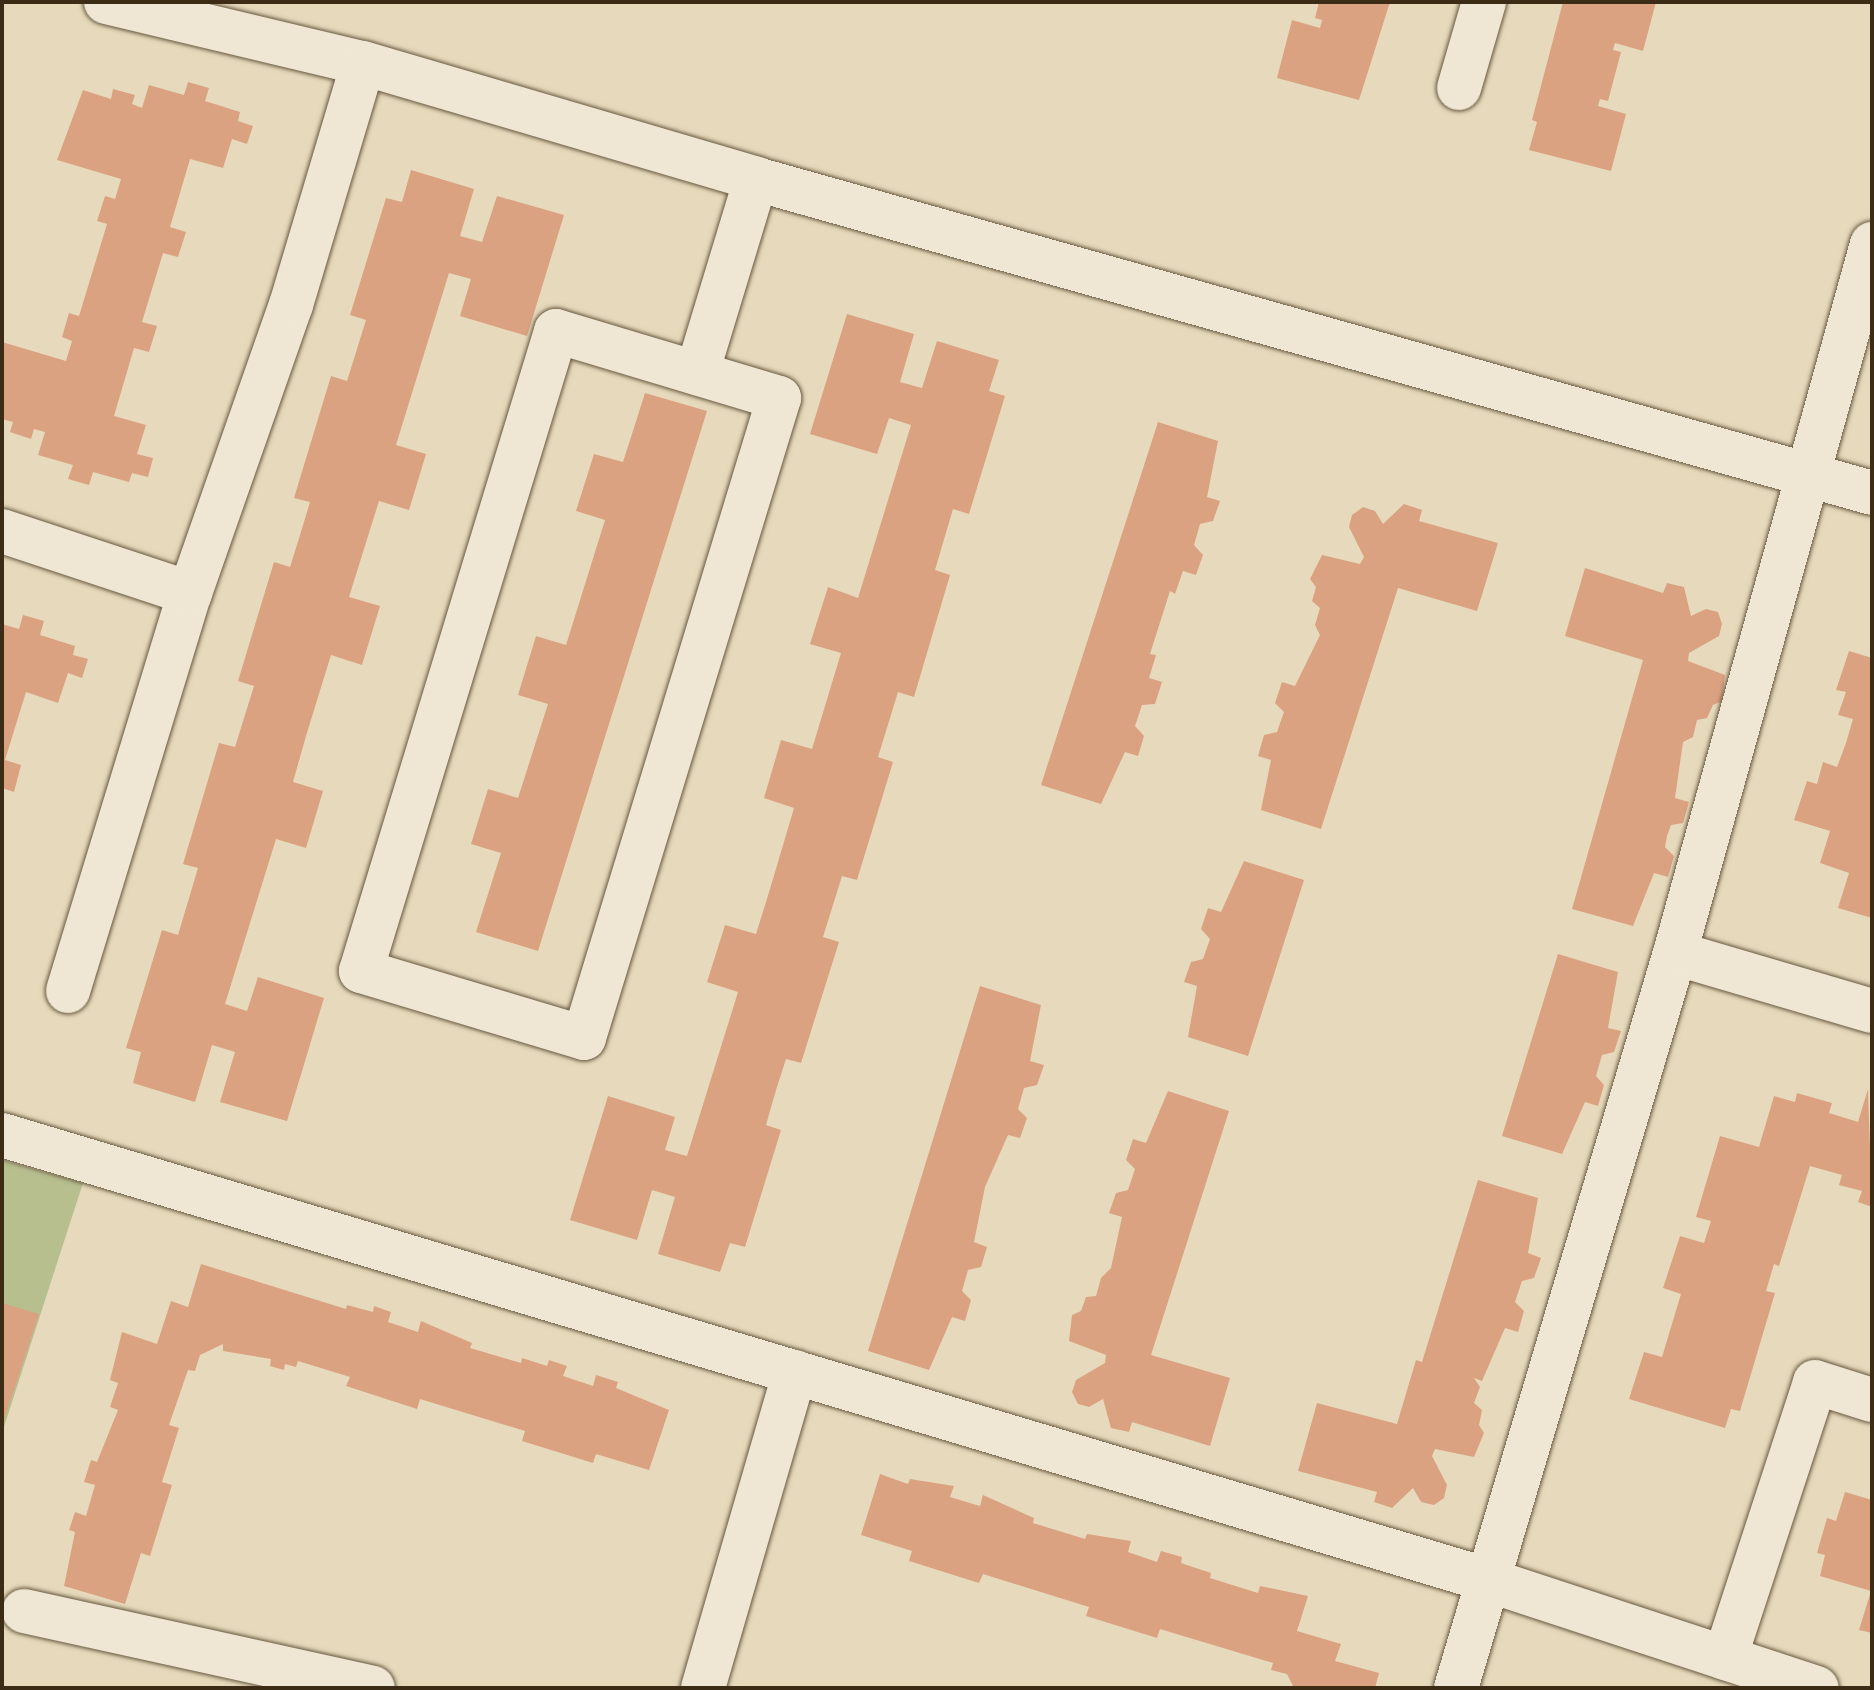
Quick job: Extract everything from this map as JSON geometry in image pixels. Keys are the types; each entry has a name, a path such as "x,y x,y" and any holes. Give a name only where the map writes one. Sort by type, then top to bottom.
{"street":[{"path":"106,2 363,63 756,179 1805,471 1872,493"},
{"path":"1459,88 1484,2"},
{"path":"68,991 190,593 291,305 363,63"},
{"path":"697,373 756,179"},
{"path":"1456,1688 1675,953 1805,471 1872,244"},
{"path":"556,331 697,373 779,398 584,1038 361,971 556,331"},
{"path":"2,531 190,593"},
{"path":"1675,953 1872,1011"},
{"path":"2,1135 1488,1580 1817,1688"},
{"path":"703,1688 795,1372"},
{"path":"1725,1658 1815,1382 1872,1400"},
{"path":"24,1611 373,1688"}],"green space":[{"path":"2,1160 83,1183 2,1433"}],"building":[{"path":"1319,2 1390,2 1359,100 1277,78 1292,20 1320,28 1322,20 1315,18"},
{"path":"1563,2 1656,2 1643,51 1615,43 1613,50 1621,52 1608,101 1600,99 1598,106 1626,114 1611,171 1529,150 1537,122 1532,120"},
{"path":"188,82 209,88 205,101 240,112 238,121 253,126 247,144 232,139 223,168 190,159 170,227 186,232 178,257 163,253 142,322 157,326 149,352 134,348 114,416 146,425 137,454 153,458 148,477 132,473 129,482 93,472 89,485 68,479 73,465 38,455 45,432 34,429 31,439 10,432 13,422 2,419 2,342 66,361 72,341 62,337 69,313 79,316 107,224 97,221 105,196 115,199 121,179 57,160 83,90 111,99 113,89 135,95 132,104 142,108 149,85 184,95"},
{"path":"411,170 474,189 460,236 482,242 497,196 564,215 527,336 460,316 471,279 449,273 396,445 426,454 409,510 379,501 349,597 380,606 362,665 331,655 306,736 293,782 323,791 306,848 276,839 225,1004 247,1011 258,977 324,998 287,1121 220,1102 235,1052 212,1045 195,1102 133,1083 141,1052 126,1048 162,930 178,935 198,868 183,864 219,743 235,747 254,686 238,681 274,562 290,567 300,535 310,502 294,498 331,376 347,381 366,320 350,315 386,198 402,202"},
{"path":"847,314 914,334 900,382 922,388 937,341 999,360 989,391 1005,396 969,514 953,509 935,570 950,575 914,697 898,692 878,757 893,762 857,880 842,876 823,937 839,942 801,1063 786,1059 776,1090 766,1125 781,1130 745,1247 730,1243 720,1272 658,1254 675,1197 652,1190 637,1240 570,1220 608,1096 675,1117 665,1150 687,1156 738,992 707,982 725,925 756,934 770,889 794,808 764,798 781,740 812,749 841,653 810,644 828,587 858,598 911,425 889,418 877,454 810,434"},
{"path":"645,393 707,411 538,951 476,932 501,853 471,844 488,789 518,798 548,704 518,695 536,636 566,645 605,520 576,511 594,454 623,462"},
{"path":"1158,422 1218,441 1207,497 1220,501 1213,521 1200,524 1194,545 1203,555 1196,575 1183,571 1175,594 1170,591 1150,654 1156,655 1149,678 1162,682 1155,704 1142,705 1135,726 1144,736 1138,756 1125,752 1101,804 1041,785"},
{"path":"1404,504 1422,510 1419,521 1498,543 1477,611 1398,588 1321,829 1261,810 1271,760 1258,756 1264,735 1277,732 1284,712 1275,703 1282,682 1295,686 1320,635 1315,625 1320,608 1312,601 1316,587 1310,579 1322,555 1360,564 1364,557 1349,527 1352,515 1363,507 1375,511 1383,524"},
{"path":"1585,568 1663,593 1667,583 1684,587 1691,616 1706,609 1718,612 1722,624 1719,636 1689,653 1688,661 1725,675 1722,701 1713,705 1707,718 1697,720 1693,737 1683,742 1675,798 1689,802 1683,823 1671,825 1667,836 1665,847 1674,856 1668,877 1654,873 1633,926 1572,909 1643,660 1565,636"},
{"path":"23,615 44,621 40,635 75,646 73,655 88,659 82,678 68,673 58,703 26,692 5,760 21,765 14,792 2,788 2,624 19,629"},
{"path":"1849,651 1872,658 1872,918 1838,908 1849,873 1820,863 1830,831 1794,820 1807,781 1817,784 1823,762 1837,767 1846,743 1853,719 1838,715 1846,692 1836,690"},
{"path":"1244,861 1304,880 1248,1056 1188,1037 1197,986 1184,982 1191,962 1203,959 1210,939 1201,929 1208,908 1221,912"},
{"path":"1558,954 1618,972 1608,1028 1621,1031 1614,1052 1602,1055 1596,1076 1604,1085 1598,1106 1585,1102 1562,1154 1502,1136"},
{"path":"980,986 1041,1005 1030,1061 1044,1065 1037,1085 1024,1088 1018,1109 1027,1118 1020,1138 1008,1135 985,1187 974,1242 987,1247 981,1267 968,1270 962,1291 971,1300 965,1321 952,1317 929,1370 868,1351"},
{"path":"1868,1089 1872,1207 1858,1202 1862,1191 1839,1185 1842,1175 1810,1166 1779,1266 1774,1264 1766,1291 1775,1293 1740,1411 1731,1409 1725,1428 1629,1399 1644,1352 1662,1357 1681,1294 1663,1288 1680,1236 1704,1243 1711,1221 1696,1217 1720,1136 1759,1147 1774,1096 1795,1102 1797,1093 1832,1103 1829,1113 1858,1122"},
{"path":"1168,1091 1229,1111 1151,1355 1230,1378 1210,1446 1132,1422 1129,1432 1111,1428 1103,1399 1089,1407 1078,1404 1072,1392 1076,1380 1105,1363 1106,1355 1069,1341 1072,1315 1081,1311 1086,1297 1096,1296 1101,1278 1111,1268 1122,1217 1109,1213 1116,1193 1128,1190 1135,1169 1126,1160 1133,1139 1146,1143"},
{"path":"1478,1180 1538,1198 1528,1253 1541,1258 1534,1278 1522,1281 1515,1302 1524,1311 1518,1332 1505,1328 1482,1381 1474,1378 1480,1387 1474,1403 1482,1410 1479,1425 1484,1433 1474,1457 1435,1449 1432,1456 1447,1485 1444,1498 1434,1505 1421,1502 1413,1488 1392,1508 1374,1502 1377,1492 1298,1471 1317,1403 1397,1424 1416,1360 1422,1362"},
{"path":"201,1264 346,1309 347,1305 373,1312 374,1306 391,1312 388,1322 418,1332 421,1321 472,1343 470,1348 521,1363 522,1358 547,1366 549,1360 567,1366 563,1376 593,1386 596,1375 618,1382 616,1388 669,1410 649,1470 596,1454 593,1463 522,1441 525,1431 420,1399 417,1409 346,1386 350,1377 298,1361 296,1367 285,1364 284,1370 270,1366 271,1359 223,1351 223,1344 200,1355 195,1371 188,1370 169,1425 179,1428 162,1482 172,1485 150,1556 141,1553 125,1604 64,1586 75,1532 69,1530 75,1512 86,1516 95,1485 84,1482 91,1460 97,1462 118,1410 110,1407 118,1383 110,1380 122,1332 157,1344 171,1301 188,1307"},
{"path":"2,1303 39,1314 3,1423 2,1422"},
{"path":"880,1474 908,1484 910,1479 954,1486 950,1497 980,1506 983,1495 1034,1518 1033,1523 1085,1539 1087,1534 1131,1541 1128,1552 1157,1562 1161,1551 1182,1557 1181,1563 1211,1573 1210,1578 1258,1593 1260,1586 1308,1596 1297,1631 1341,1644 1335,1661 1379,1673 1375,1688 1294,1688 1287,1674 1271,1670 1273,1663 1160,1629 1157,1638 1086,1616 1089,1607 983,1574 979,1583 909,1561 912,1551 861,1535"},
{"path":"1845,1492 1872,1500 1872,1633 1859,1630 1871,1591 1820,1576 1825,1555 1817,1553 1827,1518 1836,1521"}]}
